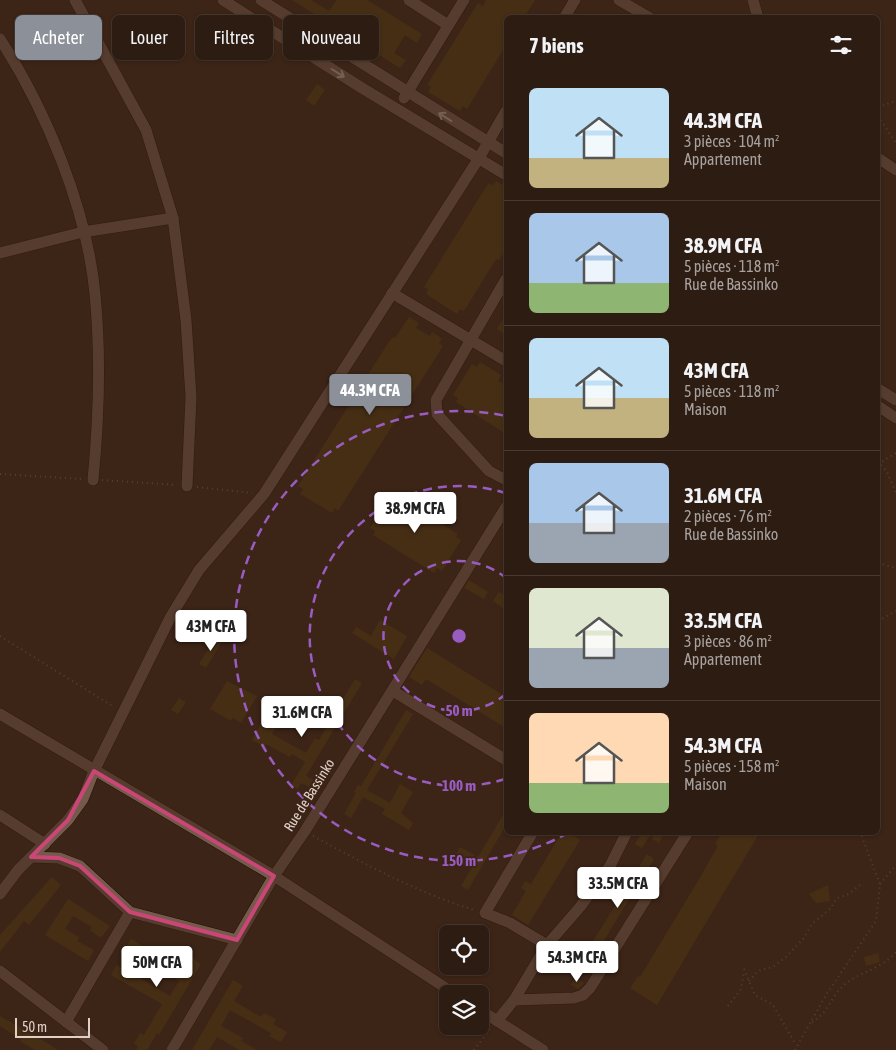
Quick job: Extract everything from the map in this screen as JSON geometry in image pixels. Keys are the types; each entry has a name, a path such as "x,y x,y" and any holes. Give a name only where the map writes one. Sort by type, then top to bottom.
{"street":[{"path":"75,0 146,130 173,218 186,320 191,397 186,486"},
{"path":"223,0 241,5 362,88 504,174"},
{"path":"261,0 504,153"},
{"path":"409,0 448,25"},
{"path":"397,108 464,0"},
{"path":"566,15 575,0"},
{"path":"619,0 645,15"},
{"path":"753,0 757,15"},
{"path":"0,39 49,128 83,232 95,292 100,375 93,480"},
{"path":"0,894 18,870 68,820 83,799 94,771 171,616 199,570 264,494 479,158 486,142 504,114"},
{"path":"880,159 896,170"},
{"path":"0,252 83,232 173,218"},
{"path":"504,282 436,400 435,406 437,414 489,471 504,479"},
{"path":"392,292 504,360"},
{"path":"880,389 896,400"},
{"path":"880,407 896,418"},
{"name":"Rue de Bassinko","path":"172,1050 274,876 305,831 504,510"},
{"path":"393,691 504,759"},
{"path":"0,714 274,876 441,985"},
{"path":"0,816 45,844"},
{"path":"531,835 485,913 510,923 547,945"},
{"path":"497,1021 514,1000 547,945 580,907 610,866 626,835"},
{"path":"514,1000 574,998 583,995 590,988 686,835"},
{"path":"31,857 59,858 80,866 130,912 237,940"},
{"path":"66,1022 130,912"},
{"path":"0,971 103,1050"},
{"path":"489,1016 543,1050"}],"path":[{"path":"880,106 896,100"},
{"path":"880,119 896,143"},
{"path":"880,462 896,453"},
{"path":"880,465 887,472 896,493"},
{"path":"0,474 186,486 264,494"},
{"path":"880,563 896,568"},
{"path":"880,619 896,611"},
{"path":"0,636 124,713"},
{"path":"305,831 361,861 445,901 485,913"},
{"path":"795,1050 826,996 876,920 880,884 861,835"},
{"path":"880,884 896,865"},
{"path":"749,981 758,971 773,967 786,957 802,940 812,924 831,908 837,898 848,894 861,884"},
{"path":"812,1022 821,1017 846,983 866,972 879,968 896,952"},
{"path":"728,1006 741,989 744,968 755,995 773,1005 796,1046"},
{"path":"474,1050 497,1021"}],"highlighted area":[{"path":"94,771 274,876 237,940 130,912 80,866 59,858 31,857 68,820"}],"building":[{"path":"292,0 311,0 329,11 337,0 367,0 422,34 417,43 405,35 394,53 406,60 400,68 379,55 379,15 316,15"},
{"path":"486,0 535,0 526,15 504,15 504,48 467,109 463,106 460,111 428,92 431,87 427,85 478,3 483,6"},
{"path":"317,84 325,90 314,106 306,100"},
{"path":"496,181 504,186 504,252 499,260 496,259 464,311 460,309 457,314 426,294 428,289 424,287 489,183 493,186"},
{"path":"409,317 419,323 416,328 430,336 432,332 442,339 439,343 443,346 338,511 335,508 332,513 300,494 303,489 298,486 388,343 393,337 395,338"},
{"path":"504,317 504,334 497,329"},
{"path":"480,362 501,375 498,381 504,384 504,433 456,402 458,398 453,395 472,364 477,367"},
{"path":"396,495 458,534 456,537 461,540 442,571 437,568 434,573 373,535 375,531 370,528 389,497 394,500"},
{"path":"469,580 488,592 484,599 464,588"},
{"path":"499,592 504,595 504,609 493,601"},
{"path":"380,620 407,636 394,659 352,633 356,627 371,636"},
{"path":"216,636 223,640 206,668 199,664"},
{"path":"427,648 504,696 504,727 426,679 422,685 409,677"},
{"path":"355,679 362,683 306,776 313,780 309,787 301,783 298,789 291,785 305,762 292,754 290,757 266,744 265,747 252,740 268,711 281,718 272,734 306,753 315,738 319,740"},
{"path":"227,681 257,696 241,723 233,718 231,721 210,709"},
{"path":"179,698 186,702 178,714 171,710"},
{"path":"406,710 413,714 367,790 390,803 400,784 413,792 401,813 413,823 409,830 382,814 385,809 363,797 351,818 344,814 356,793 354,792 358,785 361,786"},
{"path":"504,813 504,828 468,890 461,886 474,864 456,854 460,847 478,857"},
{"path":"560,835 572,835 580,840 528,925 512,915 526,891 521,888 525,881 531,884"},
{"path":"640,835 650,835 642,848 635,844"},
{"path":"654,835 663,835 659,843 652,839"},
{"path":"720,835 758,835 657,1005 630,988 638,976 640,977 698,881 718,846 715,844"},
{"path":"647,854 654,859 590,963 582,959"},
{"path":"52,877 61,885 29,925 24,921 0,952 0,935"},
{"path":"828,885 830,901 816,903 809,894"},
{"path":"68,899 110,926 101,938 90,930 92,927 73,916 65,929 79,937 77,941 94,950 88,961 45,935"},
{"path":"131,939 181,969 189,956 201,964 159,1035 157,1033 147,1050 136,1050 138,1046 134,1044 140,1033 144,1035 162,1004 111,975 117,965 170,996 179,981 125,949"},
{"path":"878,953 880,962 866,966 864,957"},
{"path":"575,977 584,983 578,989 571,985"},
{"path":"233,980 243,986 234,1001 261,1017 264,1013 276,1019 273,1024 287,1032 281,1042 269,1036 271,1033 230,1010 221,1026 243,1038 241,1041 257,1050 239,1050 217,1037 209,1050 192,1050"},
{"path":"0,1016 58,1050 35,1050 0,1026"}]}
